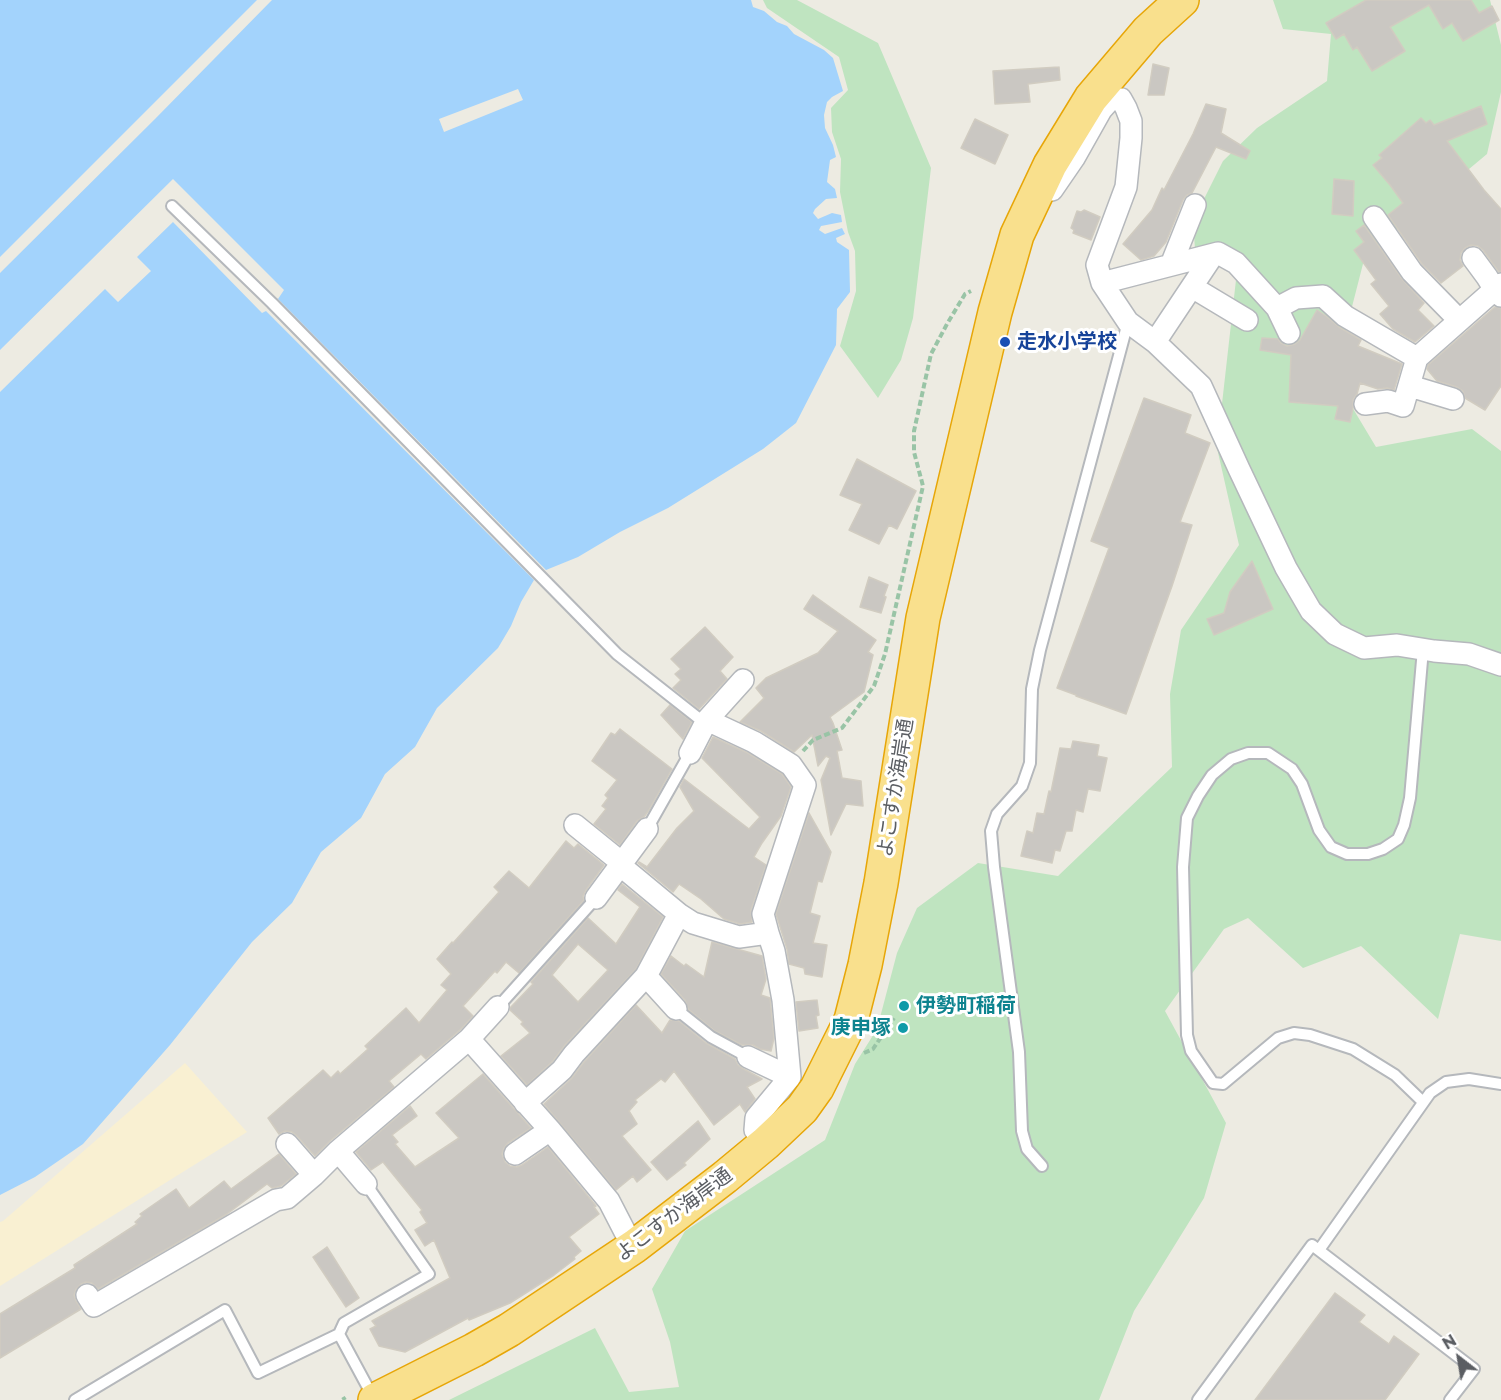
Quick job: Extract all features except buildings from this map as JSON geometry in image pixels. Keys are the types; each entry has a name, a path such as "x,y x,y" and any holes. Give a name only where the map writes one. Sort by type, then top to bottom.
{"highway":[{"name":"よこすか海岸通","path":"359,1399 474,1350 510,1330 635,1246 766,1143 802,1109 817,1088 851,1020 865,965 881,883 923,618 995,312 1017,235 1050,165 1091,98 1148,31 1182,0"}],"street":[{"path":"1017,235 1074,158 1101,110 1110,100 1120,99 1131,121 1131,138 1126,187 1097,265 1102,283 1128,322 1155,342 1201,386 1286,568 1311,611 1335,634 1364,648 1397,645 1469,654 1501,664"},
{"path":"1171,265 1195,206"},
{"path":"1374,217 1413,272 1459,320"},
{"path":"1102,283 1218,254 1236,263 1277,308 1289,333"},
{"path":"1155,342 1213,255"},
{"path":"1365,404 1388,401 1403,406 1417,358 1459,320 1499,290 1473,258"},
{"path":"1192,287 1247,320"},
{"path":"1277,308 1296,298 1323,296 1345,316 1417,358"},
{"path":"1410,386 1453,399"},
{"path":"690,753 707,720 743,680"},
{"path":"707,720 754,742 791,765 805,785 763,914 774,951 783,1000 790,1077 756,1118 755,1130 766,1143"},
{"path":"575,825 679,914 693,923 739,937 768,933"},
{"path":"596,898 647,829"},
{"path":"525,1103 562,1070 646,976 679,914"},
{"path":"646,976 676,1009"},
{"path":"87,1295 94,1306 276,1200 287,1198 338,1151 469,1039 498,1007"},
{"path":"469,1039 609,1201 635,1246"},
{"path":"748,1057 790,1077"},
{"path":"515,1154 550,1130"},
{"path":"287,1144 314,1175"},
{"path":"338,1151 366,1184"}],"lane":[{"path":"172,206 272,303 617,654 697,717 707,720"},
{"path":"1042,1167 1027,1149 1022,1131 1019,1052 993,867 991,831 997,814 1022,786 1030,762 1032,689 1040,650 1128,322"},
{"path":"1423,649 1410,798 1404,825 1398,839 1383,849 1368,854 1347,854 1331,847 1319,830 1302,784 1292,769 1268,753 1248,753 1231,759 1212,775 1198,795 1187,818 1183,867 1187,1035 1191,1051 1213,1083 1223,1084 1278,1038 1294,1033 1310,1035 1353,1049 1395,1075 1423,1102"},
{"path":"647,829 690,753"},
{"path":"498,1007 596,898"},
{"path":"676,1009 711,1037 748,1057"},
{"path":"1319,1250 1430,1093 1446,1082 1469,1079 1501,1084"},
{"path":"75,1400 225,1310 258,1373 339,1334 344,1323 429,1274 366,1184"},
{"path":"1198,1400 1312,1245 1474,1369 1450,1400"},
{"path":"339,1334 359,1399"}],"path":[{"path":"791,765 813,740 842,728 874,686 885,654 922,486 914,452 914,431 931,354 965,294 971,291"}],"green space":[{"path":"763,0 797,0 878,43 931,168 913,318 901,360 878,398 840,346 856,291 855,251 848,232 840,192 841,159 832,132 831,108 848,90 839,57 767,8"},
{"path":"1273,0 1490,0 1501,45 1501,92 1487,154 1365,256 1334,377 1376,447 1472,429 1501,451 1501,941 1460,934 1438,1019 1361,946 1303,968 1248,918 1224,929 1165,1011 1226,1123 1204,1198 1134,1311 1099,1400 449,1400 595,1328 629,1392 679,1387 670,1342 652,1289 685,1231 825,1140 855,1064 877,1029 897,953 917,908 978,863 1058,876 1172,767 1170,694 1181,630 1239,545 1217,448 1237,271 1195,249 1193,221 1223,161 1257,128 1327,81 1331,34 1283,29"}],"sand":[{"path":"185,1063 247,1132 0,1286 0,1222"}],"water":[{"path":"0,0 751,0 753,7 764,11 777,22 787,26 794,34 824,50 833,58 843,91 827,102 824,115 825,128 836,157 830,160 827,182 835,189 837,198 826,199 813,213 818,219 832,213 841,215 842,222 821,226 819,230 825,234 842,228 845,234 836,238 837,242 849,250 850,292 837,309 836,345 796,423 763,449 668,508 620,532 578,557 546,570 278,299 284,290 173,179 0,350"},
{"path":"173,222 262,313 266,311 534,580 498,648 437,708 415,747 385,774 361,818 321,852 292,903 252,942 170,1045 83,1144 35,1177 0,1195 0,392 105,289 118,302 151,271 137,257"}],"pier":[{"path":"257,0 272,0 0,273 0,257"},
{"path":"518,89 523,100 444,132 439,119"},
{"path":"174,183 283,290 276,296 281,291"},
{"path":"105,286 0,389 102,287"}],"place":[{"name":"走水小学校","path":"1005,342"},
{"name":"伊勢町稲荷","path":"904,1006"},
{"name":"庚申塚","path":"903,1028"}]}
